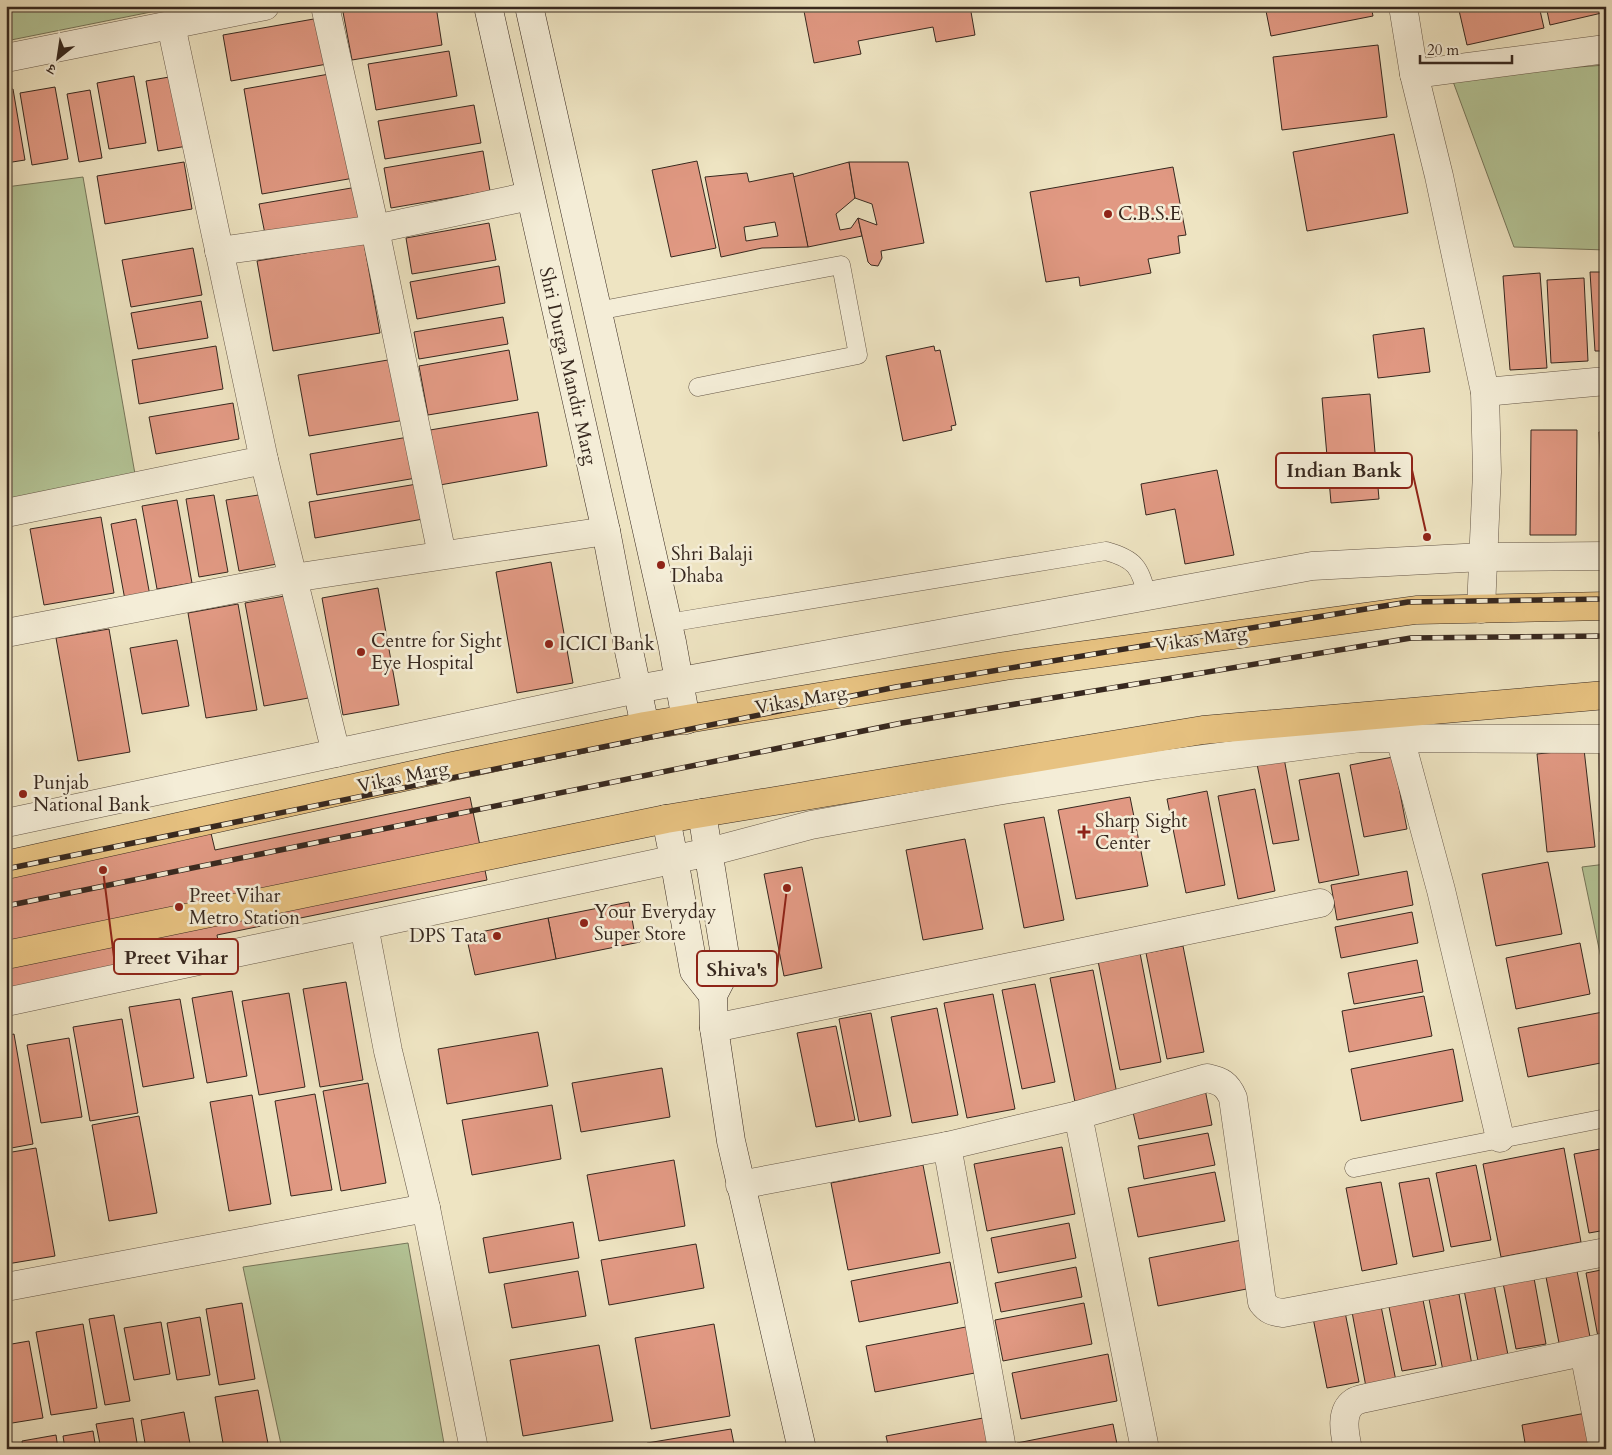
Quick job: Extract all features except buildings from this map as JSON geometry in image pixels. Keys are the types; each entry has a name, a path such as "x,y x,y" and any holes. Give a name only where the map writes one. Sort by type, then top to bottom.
{"main road":[{"name":"Vikas Marg","path":"6,865 463,764 645,726 1005,666 1416,610 1606,606"},
{"path":"6,955 666,819 1203,730 1606,695"}],"street":[{"path":"6,58 265,6"},
{"path":"325,6 376,229 442,556"},
{"name":"Shri Durga Mandir Marg","path":"488,6 606,531 645,726"},
{"path":"529,6 668,623 686,720"},
{"path":"1403,6 1414,74 1441,186 1486,392 1487,472 1481,609"},
{"path":"171,25 264,460 336,753"},
{"path":"1414,74 1606,49"},
{"path":"219,251 376,229 530,196"},
{"path":"1486,392 1606,381"},
{"path":"6,513 264,460"},
{"path":"593,474 632,464"},
{"path":"6,632 293,578 606,531"},
{"path":"6,823 637,689 1312,566 1483,557 1606,556"},
{"path":"1400,738 1441,890 1500,1138"},
{"path":"6,1002 708,852 812,825 1006,789 1159,765 1351,739 1606,738"},
{"path":"702,813 727,968 713,995 714,1028 731,1141 802,1449"},
{"path":"666,819 694,971 713,995"},
{"path":"714,1028 1320,903"},
{"path":"366,936 388,1051 426,1208 474,1449"},
{"path":"740,1186 947,1146 1078,1115 1207,1078 1220,1081 1229,1088 1232,1098 1262,1302 1274,1312 1283,1313 1606,1252"},
{"path":"1078,1115 1144,1444"},
{"path":"947,1146 1002,1449"},
{"path":"6,1287 426,1208"},
{"path":"1348,1449 1344,1426 1346,1415 1353,1403 1366,1398 1595,1350 1603,1449"}],"lane":[{"path":"598,310 841,264 858,354 698,387"},
{"path":"668,623 1106,551 1125,556 1133,563 1143,577 1147,596"},
{"path":"1354,1168 1606,1118"}],"path":[{"path":"6,10 12,6"}],"green space":[{"path":"6,6 181,6 6,41"},
{"path":"1606,65 1606,250 1514,247 1451,76"},
{"path":"83,177 135,474 6,500 6,187"},
{"path":"1606,864 1606,982 1582,867"},
{"path":"408,1243 445,1449 282,1449 243,1267"}],"railway":[{"path":"6,869 896,687 1408,602 1606,599"},
{"path":"6,906 902,723 1411,638 1606,636"}],"place":[{"name":"C.B.S.E","path":"1108,214"},
{"name":"Indian Bank","path":"1427,537"},
{"name":"Shri Balaji Dhaba","path":"661,565"},
{"name":"ICICI Bank","path":"549,644"},
{"name":"Centre for Sight Eye Hospital","path":"361,652"},
{"name":"Punjab National Bank","path":"23,794"},
{"name":"Sharp Sight Center","path":"1084,832"},
{"name":"Preet Vihar","path":"103,870"},
{"name":"Shiva's","path":"787,888"},
{"name":"Preet Vihar Metro Station","path":"179,907"},
{"name":"Your Everyday Super Store","path":"584,923"},
{"name":"DPS Tata","path":"497,936"}]}
